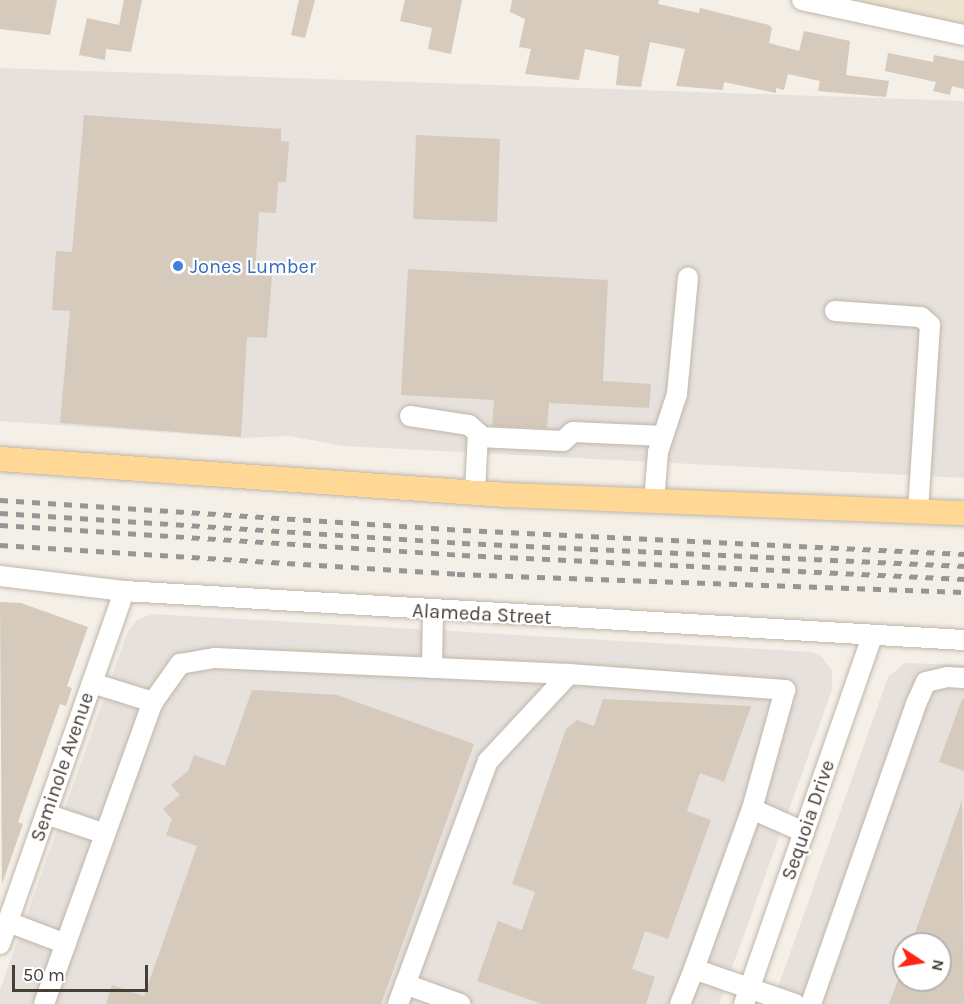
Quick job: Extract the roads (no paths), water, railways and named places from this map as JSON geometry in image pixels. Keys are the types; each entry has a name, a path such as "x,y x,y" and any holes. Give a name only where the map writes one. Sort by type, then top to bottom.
{"main road":[{"path":"0,459 475,493 964,513"}],"street":[{"path":"802,0 864,6 964,35"},
{"path":"654,501 663,436 677,394 688,278"},
{"path":"835,311 921,317 930,324 918,512"},
{"path":"410,416 469,425 479,437 475,493"},
{"path":"479,437 563,441 573,432 663,436"},
{"name":"Alameda Street","path":"0,576 124,591 433,611 964,640"},
{"name":"Seminole Avenue","path":"0,944 124,591"},
{"path":"432,668 433,611"},
{"name":"Sequoia Drive","path":"746,997 872,636"},
{"path":"44,1004 153,702 180,664 215,658 569,674 785,690 752,809 680,1004"},
{"path":"398,1004 488,761 569,674"},
{"path":"811,1004 916,704 926,682 947,677 964,678"},
{"path":"92,683 153,702"},
{"path":"752,809 804,832"},
{"path":"46,814 105,834"},
{"path":"8,922 66,944"},
{"path":"694,969 746,997 795,1004"},
{"path":"405,984 460,1004"}],"railway":[{"path":"0,500 463,530 964,554"},
{"path":"0,513 462,543 964,566"},
{"path":"0,525 462,555 964,579"},
{"path":"0,545 457,574 964,592"}],"place":[{"name":"Jones Lumber","path":"178,266"}]}
